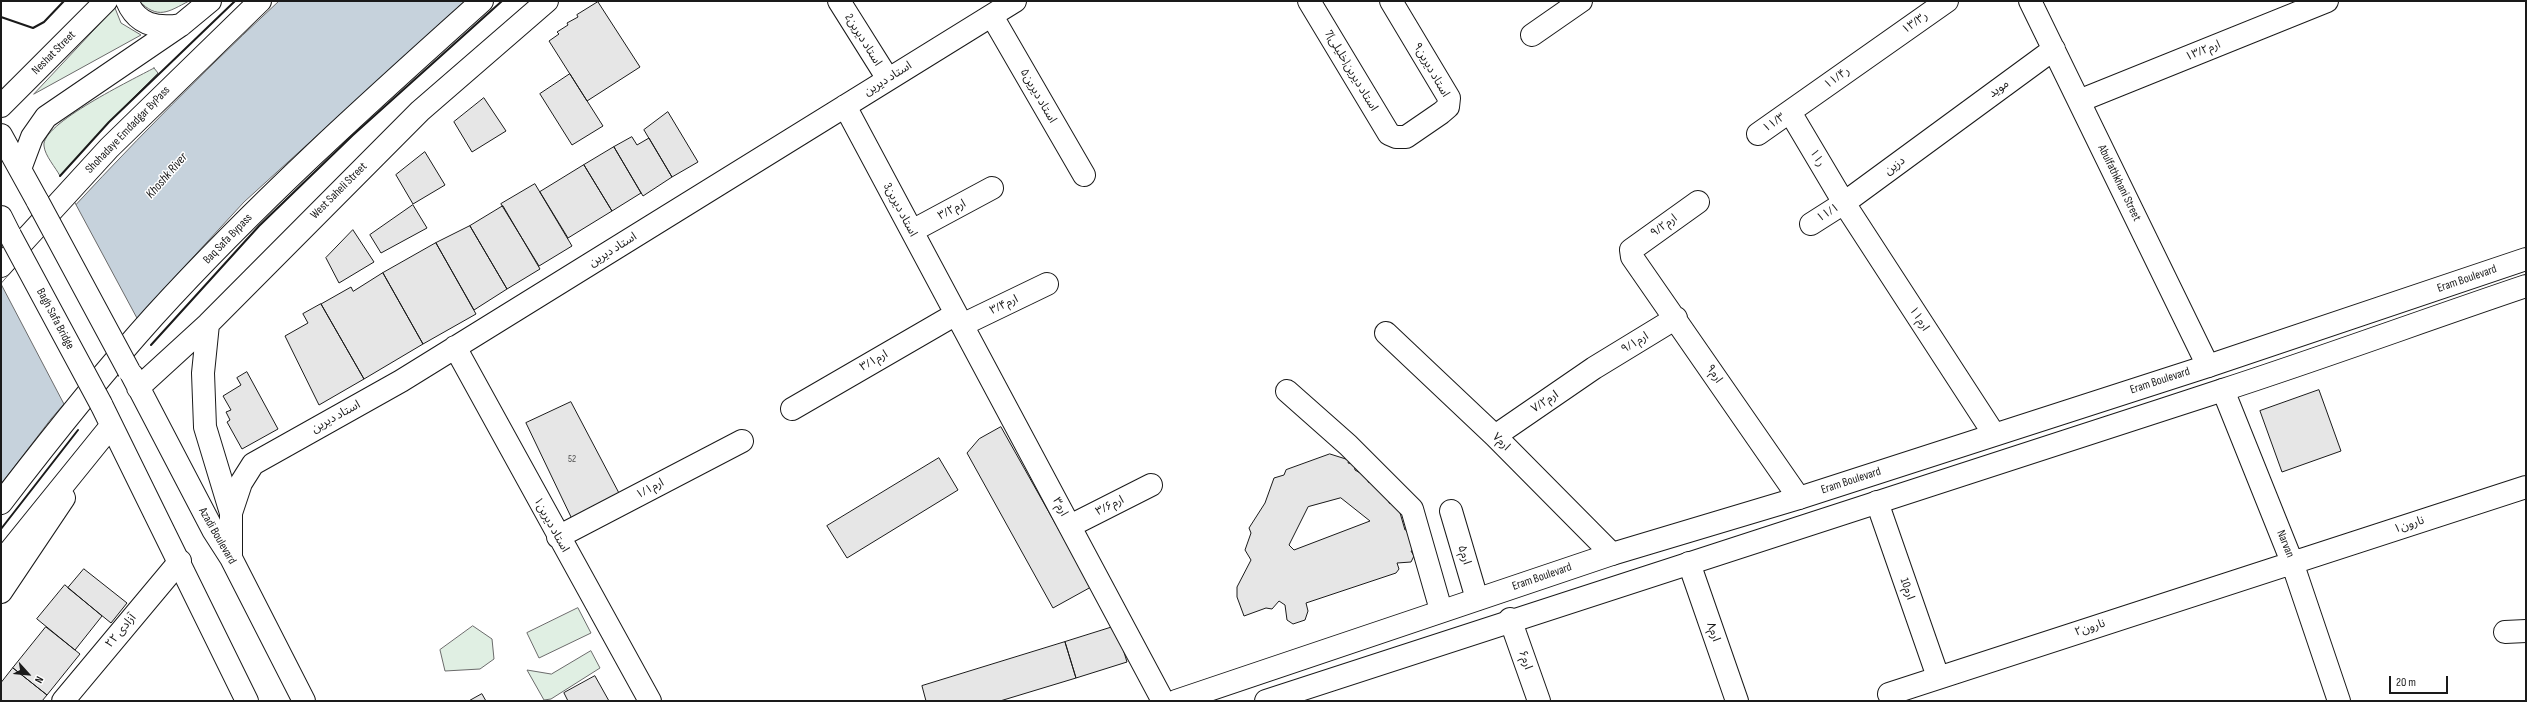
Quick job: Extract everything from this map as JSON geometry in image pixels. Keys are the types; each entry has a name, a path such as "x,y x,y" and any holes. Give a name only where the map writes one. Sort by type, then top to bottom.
{"street":[{"name":"Neshat Street","path":"1,106 106,1"},
{"path":"127,1 133,13 147,23 163,28 181,25"},
{"path":"20,169 32,137 46,117 181,25 210,1"},
{"name":"Shohadaye Emdadgar ByPass","path":"1,266 109,148 260,1"},
{"name":"Baq Safa Bypass","path":"1,503 55,433 153,317 244,222 358,112 482,1"},
{"name":"West Saheli Street","path":"134,380 208,324 420,111 547,1"},
{"name":"2استاد دیرین","path":"839,1 888,79"},
{"name":"استاد دیرین","path":"231,513 241,483 253,464 455,347 1015,1"},
{"name":"7استاد دیرین(خلیلی)","path":"1309,1 1389,134 1396,137"},
{"name":"استاد دیرین۹","path":"1391,1 1449,98 1448,106 1441,113 1406,137 1396,137"},
{"path":"1532,35 1581,1"},
{"name":"۱۳/۳ر","path":"1884,44 1947,1"},
{"name":"Abulfathkhani Street","path":"2030,1 2208,366"},
{"name":"۱۳/۲ارم","path":"2079,101 2327,1"},
{"name":"استاد دیرین۵","path":"992,16 1084,176"},
{"name":"۱۱/۴ر","path":"1790,112 1884,44"},
{"name":"موید","path":"1945,129 2054,49"},
{"name":"3استاد دیرین","path":"845,106 959,320"},
{"name":"۱۱/۳","path":"1758,134 1790,112"},
{"name":"۱۱ر","path":"1790,112 1844,203"},
{"name":"دزین","path":"1844,203 1945,129"},
{"path":"1,135 134,380"},
{"name":"۳/۲ارم","path":"912,231 992,188"},
{"name":"۹/۲ارم","path":"1631,250 1698,202"},
{"name":"۱۱/۱","path":"1811,224 1844,203"},
{"name":"ارم۱۱","path":"1844,203 1994,434"},
{"name":"Bagh Safa Bridge","path":"5,226 101,404 111,426"},
{"name":"ارم۹","path":"1631,250 1632,257 1676,318 1799,498"},
{"name":"Eram Boulevard","path":"1176,701 1441,610 1612,554 1799,498 2208,366 2526,259"},
{"name":"۳/۴ارم","path":"959,320 1047,284"},
{"path":"1266,701 1510,619 1785,533 2223,390 2526,286"},
{"name":"۹/۱ارم","path":"1594,368 1676,318"},
{"name":"۳/۱ارم","path":"792,409 959,320"},
{"name":"ارم۳","path":"959,320 1163,701"},
{"path":"208,324 203,373 205,427 231,513 231,558"},
{"name":"ارم۷","path":"1386,333 1495,436 1612,554"},
{"name":"استاد دیرین۱","path":"455,347 558,538 650,701"},
{"name":"۷/۲ارم","path":"1495,436 1594,368"},
{"name":"Azadi Boulevard","path":"134,380 213,530 231,558 304,701"},
{"name":"Narvan","path":"2223,390 2292,562 2339,701"},
{"path":"1287,391 1348,445 1412,509 1441,610"},
{"path":"111,426 180,561 247,701"},
{"path":"1,562 111,426"},
{"path":"1,592 111,426"},
{"name":"۱/۱ارم","path":"558,538 742,441"},
{"name":"۳/۶ارم","path":"1070,526 1151,485"},
{"name":"نارون۱","path":"2292,562 2526,487"},
{"name":"ارم10","path":"1877,502 1938,677"},
{"path":"1778,504 1785,533"},
{"name":"ارم۵","path":"1451,511 1477,599"},
{"name":"آزادی ۲۲","path":"63,701 180,561"},
{"name":"نارون۲","path":"1889,694 2292,562"},
{"name":"ارم۸","path":"1689,563 1737,701"},
{"name":"ارم۶","path":"1510,619 1539,701"}],"green space":[{"path":"139,1 189,1 169,11 158,12 152,11"},
{"path":"115,8 121,23 141,35 34,94"},
{"path":"154,68 158,73 109,122 60,176 48,158 45,150 44,146 47,137 57,126 90,103"},
{"path":"578,608 591,633 539,658 527,633"},
{"path":"473,626 492,639 494,659 480,669 445,671 440,650"},
{"path":"591,651 600,668 551,699 544,700 527,670 551,674"}],"water":[{"name":"Khoshk River","path":"279,1 465,1 244,202 148,306 51,419 1,484 1,287 68,213 171,105"}],"pier":[{"path":"74,201 138,320 65,406 1,284"}],"building":[{"path":"598,2 640,67 587,101 549,41 559,34 557,32 568,25 567,23 578,17 577,15"},
{"path":"570,74 603,126 572,145 540,94"},
{"path":"484,98 506,131 472,152 454,122"},
{"path":"668,112 698,162 672,177 644,130"},
{"path":"632,137 637,145 649,138 672,177 643,196 614,147"},
{"path":"614,147 641,193 612,211 584,165"},
{"path":"425,152 445,185 413,204 396,175"},
{"path":"584,165 612,211 568,238 540,192"},
{"path":"535,184 572,246 539,266 501,204"},
{"path":"413,205 427,228 381,253 370,235"},
{"path":"503,206 540,269 507,289 470,226"},
{"path":"470,226 507,289 474,310 436,243"},
{"path":"353,230 374,262 339,283 326,258"},
{"path":"436,243 476,314 423,344 383,273"},
{"path":"383,273 423,344 364,379 321,304 351,287 353,291"},
{"path":"321,304 364,379 319,405 285,336 308,323 303,314"},
{"path":"247,372 278,429 242,449 227,422 230,420 226,412 231,410 223,396 241,385 237,378"},
{"path":"2319,390 2341,451 2282,472 2260,411"},
{"path":"571,402 620,495 572,519 526,423"},
{"path":"1001,427 1091,587 1053,608 967,453 979,439"},
{"path":"1330,454 1349,460 1348,463 1354,464 1355,470 1369,478 1368,482 1384,488 1389,495 1389,503 1398,506 1405,530 1410,529 1416,549 1411,551 1414,556 1411,562 1397,563 1399,569 1396,573 1306,603 1308,611 1305,620 1293,624 1287,620 1285,605 1279,601 1272,609 1266,608 1244,616 1237,597 1237,587 1251,560 1245,550 1251,533 1249,528 1265,503 1274,478 1284,475 1286,470","holes":["1341,498 1370,521 1294,550 1289,545 1308,507"]},
{"path":"939,458 958,490 847,558 827,526"},
{"path":"84,569 127,603 111,623 68,588"},
{"path":"65,585 102,616 75,650 37,619"},
{"path":"1116,626 1127,662 1076,678 1065,642"},
{"path":"46,627 80,654 47,695 13,668"},
{"path":"1065,642 1076,678 1000,701 926,701 922,686"},
{"path":"13,668 47,695 42,701 1,701 1,683"},
{"path":"595,676 609,701 568,701 564,693"},
{"path":"482,694 486,701 469,701"}],"wall":[{"path":"1,17 33,28 44,22 64,1"},
{"path":"60,176 109,122 235,1"},
{"path":"151,345 259,226 353,135 502,1"},
{"path":"1,529 78,430"}]}
